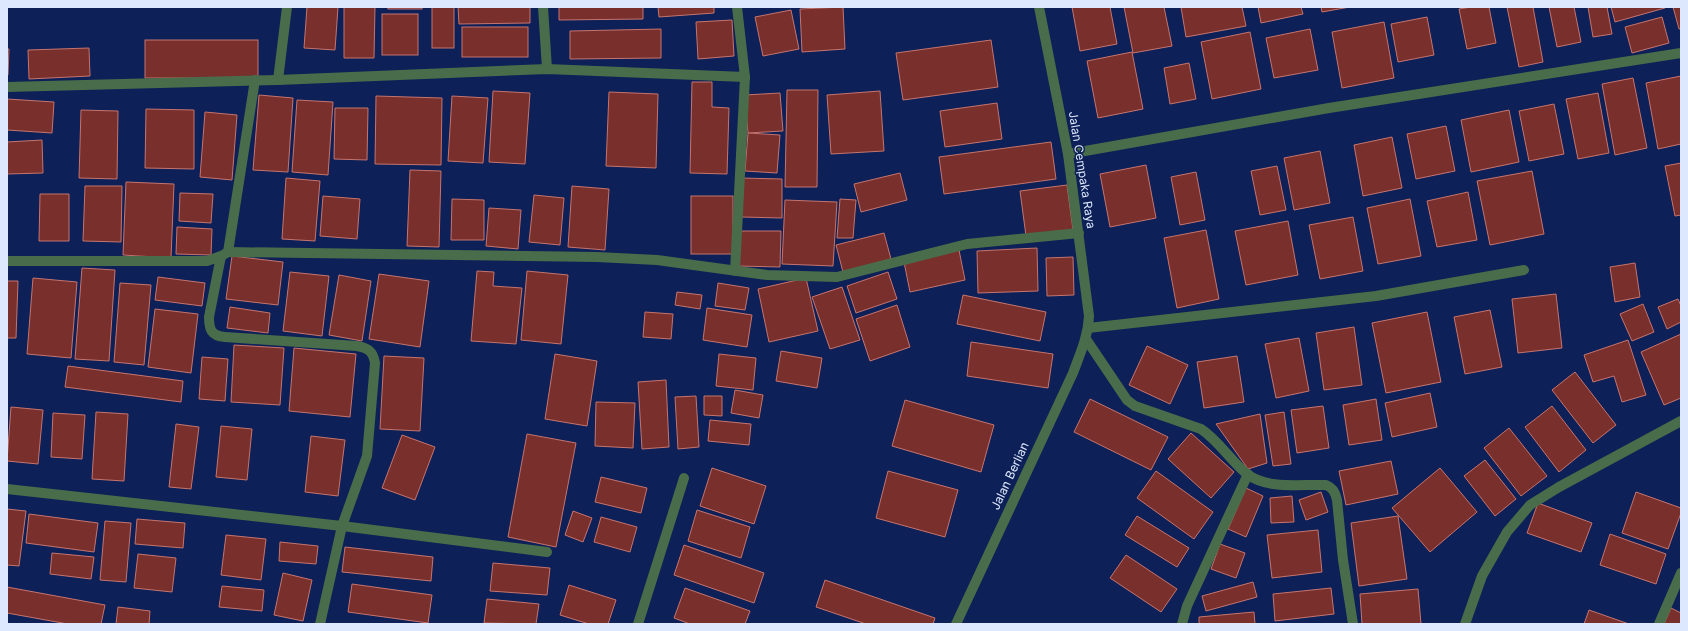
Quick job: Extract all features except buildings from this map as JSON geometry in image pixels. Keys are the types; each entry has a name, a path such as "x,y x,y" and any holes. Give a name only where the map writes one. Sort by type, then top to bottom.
{"street":[{"path":"278,80 287,7"},
{"path":"543,7 547,68"},
{"path":"735,272 745,77 737,7"},
{"name":"Jalan Cempaka Raya","path":"1039,7 1068,154 1089,316 1086,339"},
{"path":"1068,154 1329,108 1681,53"},
{"path":"7,87 278,80 547,68 745,77"},
{"path":"255,80 225,254 209,317 209,327 212,334 225,337 357,346 367,348 373,354 375,363 367,456 342,526 320,624"},
{"path":"7,260 207,261 225,254 597,257 657,260 735,272 788,277 837,277 967,244 1079,233"},
{"path":"1088,328 1376,296 1524,270"},
{"path":"1086,339 1127,400 1135,406 1201,429 1209,434 1248,474 1262,482 1276,484 1326,485 1334,491 1337,500 1343,560 1352,624"},
{"name":"Jalan Berlian","path":"956,624 1073,373 1086,339"},
{"path":"1465,624 1482,576 1507,532 1530,505 1559,487 1681,421"},
{"path":"1182,624 1187,606 1248,474"},
{"path":"638,624 684,478"},
{"path":"7,489 342,526 547,552"},
{"path":"1659,624 1681,572"}]}
